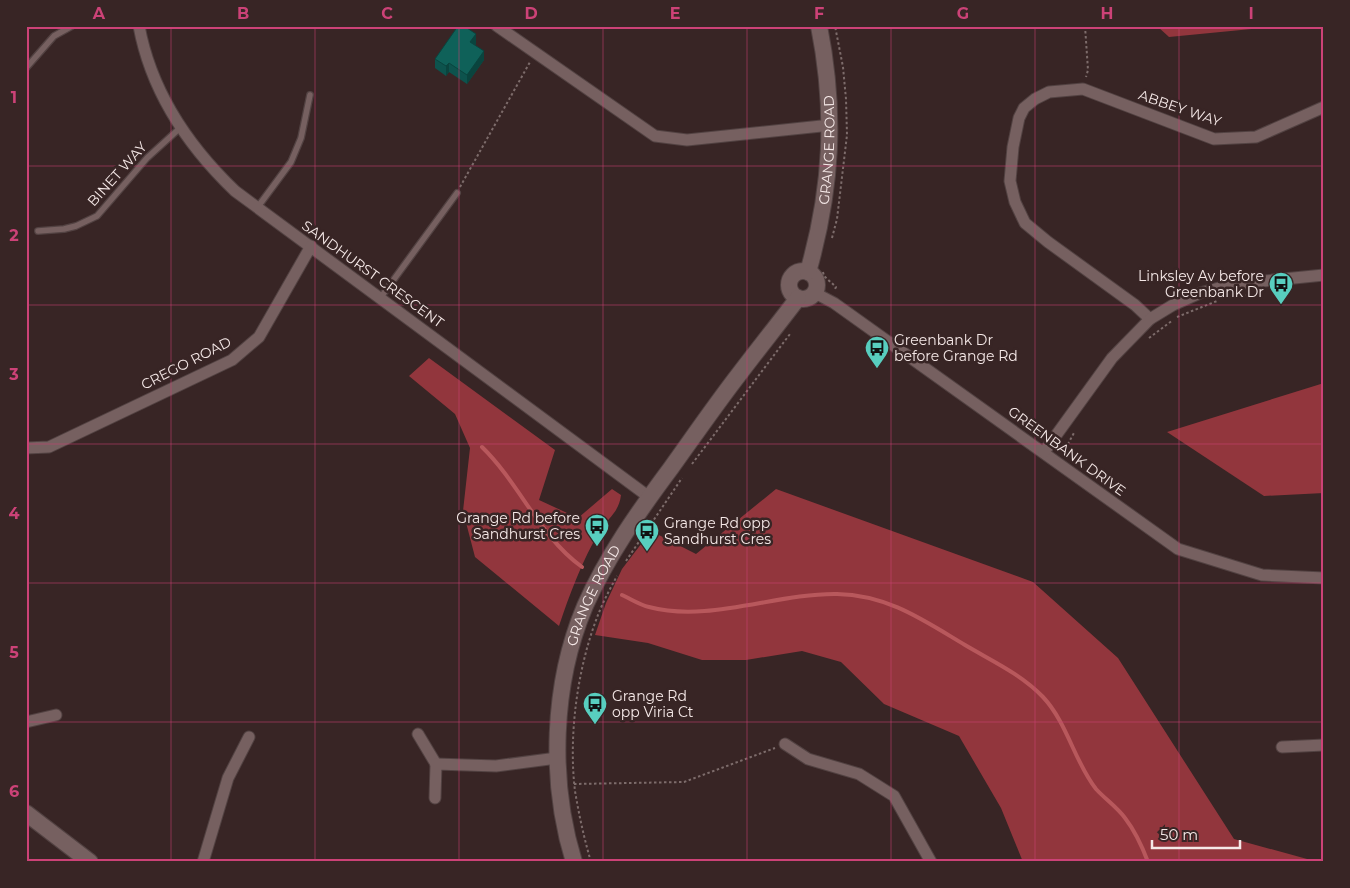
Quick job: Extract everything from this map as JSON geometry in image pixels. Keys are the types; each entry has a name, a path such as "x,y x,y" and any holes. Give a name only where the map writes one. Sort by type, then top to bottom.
{"street":[{"name":"SANDHURST CRESCENT","path":"139,26 150,67 162,97 180,128 214,171 235,191 381,297 649,497"},
{"path":"497,26 655,136 688,140 831,125"},
{"name":"GRANGE ROAD","path":"815,270 825,198 831,125 825,55 820,26"},
{"path":"1083,89 1049,92 1035,99 1024,108 1019,118 1012,147 1010,181 1015,202 1026,223 1048,242 1135,304 1150,319"},
{"name":"ABBEY WAY","path":"1083,89 1214,139 1256,137 1324,107"},
{"name":"CREGO ROAD","path":"26,448 49,447 232,360 259,337 311,246"},
{"path":"815,270 812,274 822,296 798,298 790,291 790,280 798,272 815,270"},
{"path":"1044,452 1112,358 1150,319 1173,305 1200,293 1234,284 1324,274"},
{"name":"GREENBANK DRIVE","path":"822,296 1059,462 1178,549 1262,575 1324,578"},
{"name":"GRANGE ROAD","path":"574,862 564,820 567,784 557,758 560,703 572,647 585,607 605,565 649,497 798,298"},
{"path":"26,722 56,715"},
{"path":"418,734 436,764 435,798"},
{"path":"204,862 228,778 249,737"},
{"path":"785,744 808,759 859,774 894,796 931,862"},
{"path":"1282,747 1324,745"},
{"path":"436,764 496,766 557,758"},
{"path":"26,813 90,862"}],"lane":[{"path":"26,68 54,36 72,26"},
{"path":"257,208 291,162 301,138 310,95"},
{"name":"BINET WAY","path":"38,230 64,229 76,226 97,216 147,158 180,128"},
{"path":"381,297 457,193"}],"path":[{"path":"832,238 838,219 847,135 843,67 834,26"},
{"path":"1083,89 1088,70 1085,26"},
{"path":"457,193 528,67"},
{"path":"815,270 836,287 822,296"},
{"path":"1148,338 1175,318 1224,299 1250,295"},
{"path":"688,470 792,330"},
{"path":"1059,462 1075,430"},
{"path":"621,567 683,478"},
{"path":"591,862 567,784 574,750 576,700 582,667 600,610 617,576"},
{"path":"567,784 684,782 785,744"}],"shaded area":[{"path":"1157,26 1281,26 1169,37"},
{"path":"429,358 555,450 539,500 578,518 612,489 621,495 616,510 600,531 582,565 559,626 475,557 463,511 470,448 455,414 409,376"},
{"path":"1324,383 1324,493 1264,496 1167,432"},
{"path":"776,489 1033,582 1118,658 1234,839 1318,862 1023,862 1001,808 959,736 884,704 841,662 802,651 746,660 702,660 648,643 595,635 606,603 622,569 651,531 696,554"}],"building":[{"path":"458,26 464,26 476,34 470,42 484,51 467,75 449,63 446,66 435,59"}],"waterway":[{"path":"482,447 508,477 541,525 567,554 582,567"},
{"path":"622,595 649,607 672,611 719,610 790,598 837,594 873,599 904,610 996,662 1025,681 1043,697 1059,719 1088,778 1129,823 1148,862"}],"place":[{"name":"Linksley Av before Greenbank Dr","path":"1281,305"},
{"name":"Greenbank Dr before Grange Rd","path":"877,369"},
{"name":"Grange Rd before Sandhurst Cres","path":"597,547"},
{"name":"Grange Rd opp Sandhurst Cres","path":"647,552"},
{"name":"Grange Rd opp Viria Ct","path":"595,725"}]}
